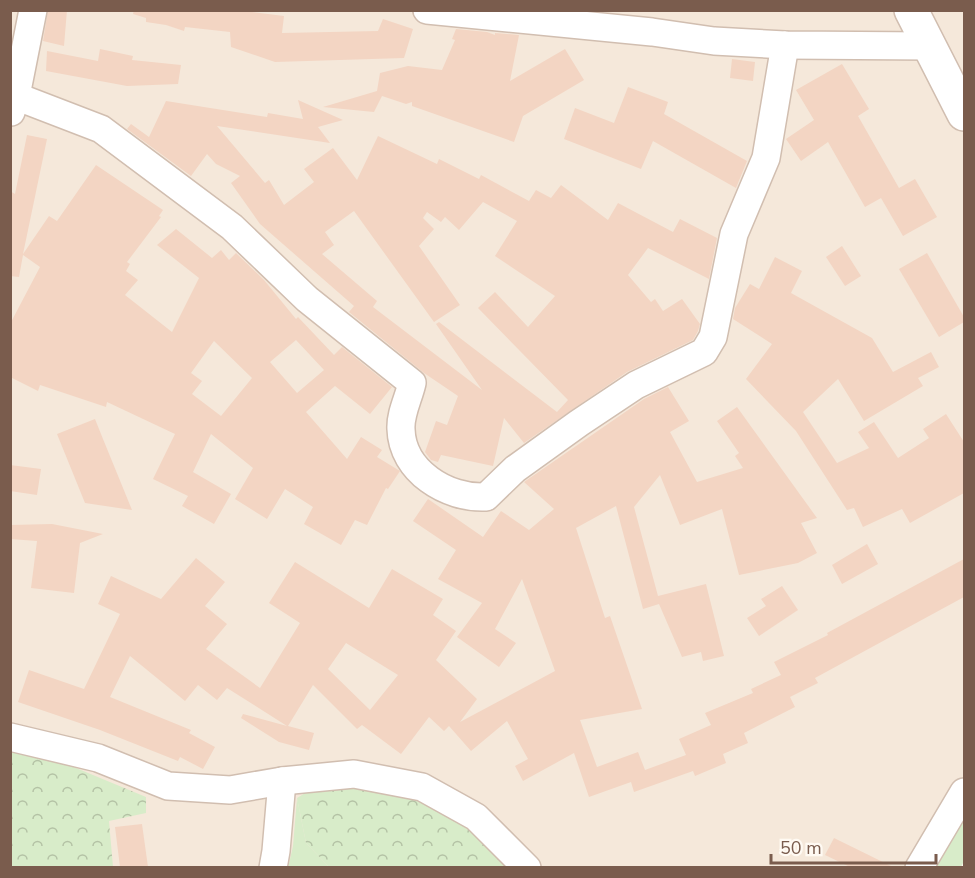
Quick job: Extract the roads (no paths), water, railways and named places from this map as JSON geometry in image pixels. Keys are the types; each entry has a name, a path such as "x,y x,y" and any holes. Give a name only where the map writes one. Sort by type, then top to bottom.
{"street":[{"path":"33,10 12,101 101,129 232,226 307,299 412,383 400,427 406,455 433,484 470,498 486,496 515,469 636,385 704,352 713,337 734,234 766,158 784,45"},
{"path":"427,10 650,21 714,40 784,45 931,46"},
{"path":"911,10 964,114"},
{"path":"10,737 98,758 168,786 230,790 282,781 354,774 422,787 476,817 526,867"},
{"path":"273,867 282,781"},
{"path":"919,867 964,792"}]}
